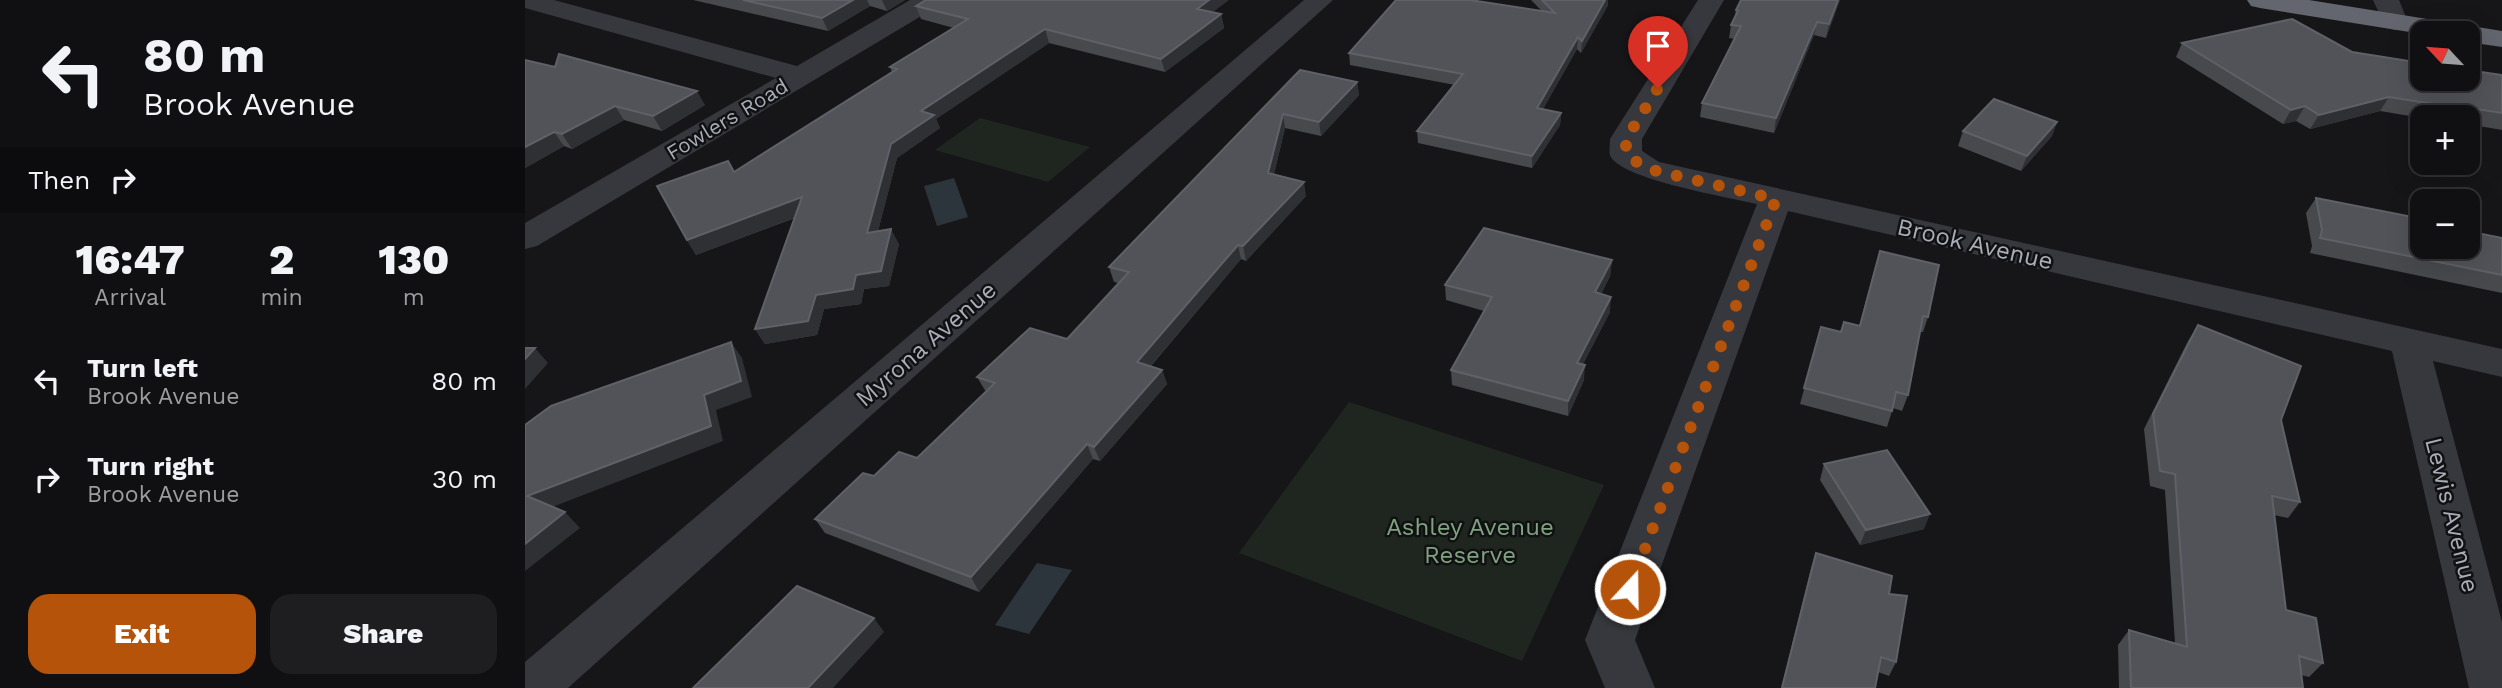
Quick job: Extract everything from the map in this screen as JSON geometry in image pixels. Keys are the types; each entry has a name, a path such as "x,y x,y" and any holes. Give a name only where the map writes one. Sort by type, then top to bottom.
{"highway":[{"path":"2260,0 2387,6 2502,19"},
{"path":"2387,6 2502,38"}],"street":[{"path":"525,0 801,76"},
{"name":"Fowlers Road","path":"525,238 929,0"},
{"name":"Myrona Avenue","path":"532,688 1320,0"},
{"name":"Brook Avenue","path":"1711,0 1626,139 1626,155 1648,169 2502,363"},
{"path":"1630,688 1611,640 1776,199"},
{"name":"Lewis Avenue","path":"2409,342 2494,688"}],"green space":[{"path":"980,118 1090,147 1048,182 935,150"},
{"name":"Ashley Avenue Reserve","path":"1349,402 1604,485 1522,661 1239,553"}],"shaded area":[{"path":"954,178 968,217 937,226 924,186"},
{"path":"1037,563 1072,570 1029,634 995,625"}],"building":[{"path":"743,0 853,0 822,18"},
{"path":"926,0 1209,0 1197,9 1221,14 1161,59 1045,29 921,111 934,115 891,144 867,233 891,229 881,271 856,275 853,289 816,295 808,321 755,329 802,197 687,240 657,186 728,161 734,172 897,69 890,67 968,19 916,6"},
{"path":"1396,0 1470,0 1555,13 1542,0 1605,0 1582,41 1578,37 1537,108 1561,113 1532,156 1417,131 1463,74 1349,53"},
{"path":"1741,0 1838,0 1829,24 1817,22 1776,118 1702,103 1741,26 1731,25"},
{"path":"2292,19 2352,52 2410,61 2410,91 2480,91 2480,72 2501,75 2502,113 2480,110 2480,105 2440,105 2389,97 2319,115 2305,106 2291,110 2182,43"},
{"path":"559,54 697,91 653,116 615,106 562,134 554,132 525,147 525,60 555,67"},
{"path":"1300,70 1357,82 1319,122 1283,114 1268,173 1304,182 1243,246 1238,245 1137,362 1162,370 1094,447 1087,444 971,577 815,519 863,473 874,476 899,452 917,458 995,383 977,377 1030,328 1067,339 1129,272 1109,267"},
{"path":"1994,99 2057,122 2027,156 1963,131"},
{"path":"2316,198 2408,216 2410,256 2320,238 2322,230"},
{"path":"1484,228 1612,260 1595,292 1611,297 1577,363 1585,365 1568,401 1451,370 1492,297 1445,285"},
{"path":"2480,234 2502,238 2502,275 2423,259 2480,259"},
{"path":"1880,251 1939,265 1928,317 1923,316 1908,395 1896,392 1892,411 1804,388 1821,327 1841,332 1844,322 1860,326"},
{"path":"2198,325 2301,366 2281,420 2300,502 2272,496 2286,610 2316,618 2323,663 2299,656 2303,688 2131,687 2129,630 2187,647 2175,474 2160,471 2153,414"},
{"path":"731,342 741,381 704,395 711,426 527,496 565,512 525,544 525,425 551,406"},
{"path":"525,348 535,348 525,359"},
{"path":"1887,450 1930,514 1866,530 1824,464"},
{"path":"1816,553 1892,576 1889,594 1907,596 1896,662 1881,657 1875,688 1782,688"},
{"path":"797,586 874,618 808,688 693,688"}],"route":[{"path":"1630,589 1776,199 1648,169 1626,155 1626,139 1658,88"}]}
